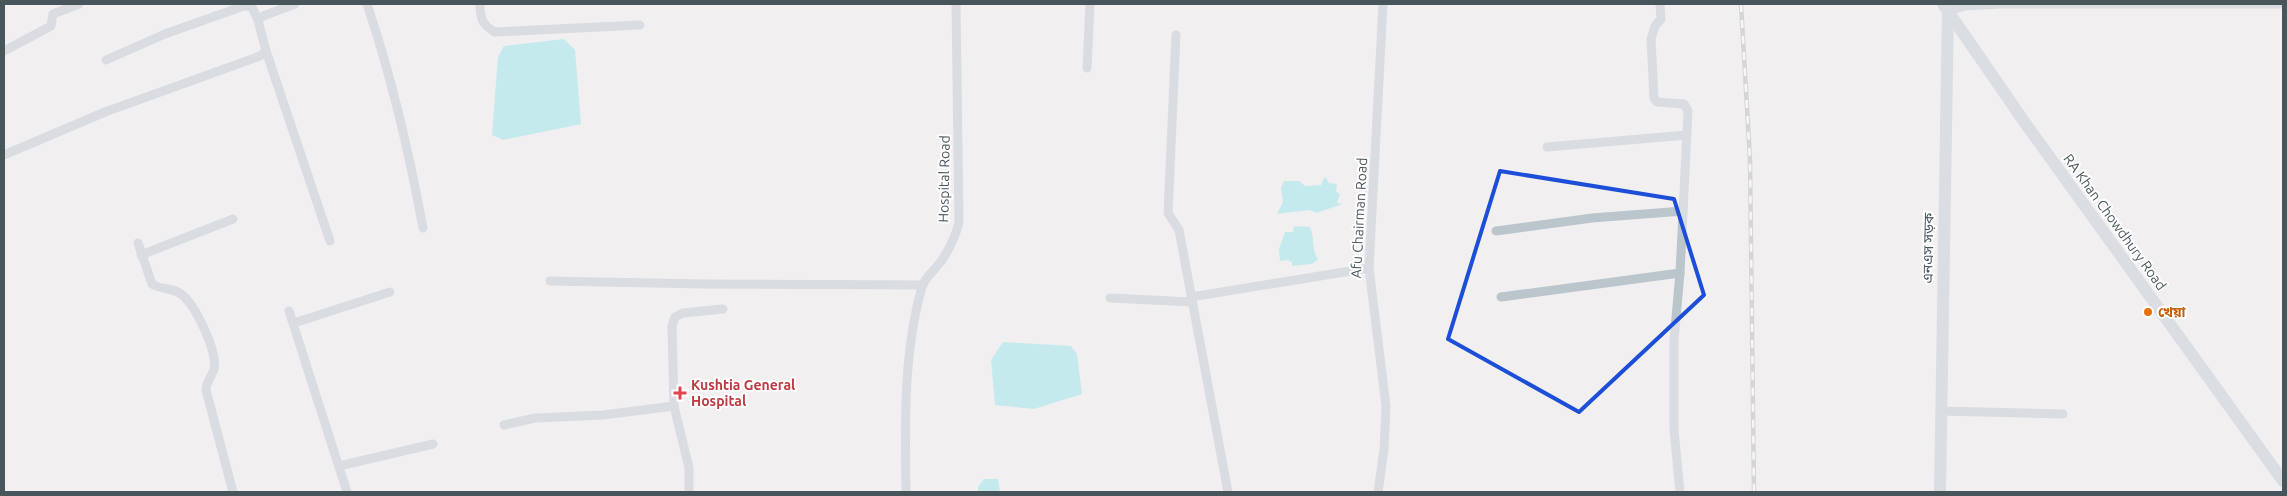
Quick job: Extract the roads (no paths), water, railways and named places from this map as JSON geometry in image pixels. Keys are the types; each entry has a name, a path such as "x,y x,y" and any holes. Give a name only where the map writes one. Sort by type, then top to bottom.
{"street":[{"path":"4,51 51,26 53,14 79,4"},
{"path":"258,20 263,16 295,4"},
{"path":"367,4 386,60 407,144 423,228"},
{"path":"480,4 480,16 484,26 495,32 640,26"},
{"name":"Hospital Road","path":"906,492 905,390 923,285 943,259 956,233 959,222 956,4"},
{"path":"1087,68 1090,4"},
{"name":"Afu Chairman Road","path":"1378,492 1384,450 1386,406 1368,268 1383,4"},
{"path":"1660,4 1661,19 1655,26 1651,38 1653,96 1657,102 1684,104 1687,106 1680,273 1674,340 1674,430 1680,492"},
{"path":"1947,6 2001,4 2283,4"},
{"path":"106,60 165,34 244,6 252,7 258,20 266,51 330,241"},
{"name":"এনএস সড়ক","path":"1940,492 1947,6"},
{"name":"RA Khan Chowdhury Road","path":"1947,6 2023,120 2283,480"},
{"path":"1176,35 1168,213 1179,230 1228,492"},
{"path":"4,155 105,112 260,56 266,51"},
{"path":"1547,147 1687,135"},
{"path":"1496,231 1592,218 1682,210"},
{"path":"141,255 233,219"},
{"path":"138,243 152,284 156,287 182,294 198,316 214,355 214,370 208,380 206,390 233,492"},
{"path":"1110,298 1192,299 1368,268"},
{"path":"1501,297 1680,273"},
{"path":"550,281 923,285"},
{"path":"294,323 390,292"},
{"path":"689,492 689,468 674,406 672,326 675,317 683,313 723,309"},
{"path":"289,311 347,492"},
{"path":"504,425 535,418 603,415 674,406"},
{"path":"1941,410 2063,414"},
{"path":"339,466 433,444"}],"water":[{"path":"564,39 575,50 581,124 503,140 492,135 498,57 504,46"},
{"path":"1325,176 1329,183 1337,184 1336,191 1340,194 1337,203 1343,204 1316,213 1310,210 1277,214 1283,202 1281,188 1284,181 1299,181 1305,186 1321,185"},
{"path":"1294,226 1310,227 1314,252 1318,259 1312,264 1292,266 1292,262 1288,260 1280,261 1279,249 1285,232 1293,232"},
{"path":"1003,342 1071,346 1077,354 1082,394 1034,409 995,405 991,360"},
{"path":"984,479 998,479 1000,492 978,492 978,487"}],"railway":[{"path":"1741,4 1750,160 1754,492"}],"place":[{"name":"খেয়া","path":"2148,312"},
{"name":"Kushtia General Hospital","path":"680,393"}]}
